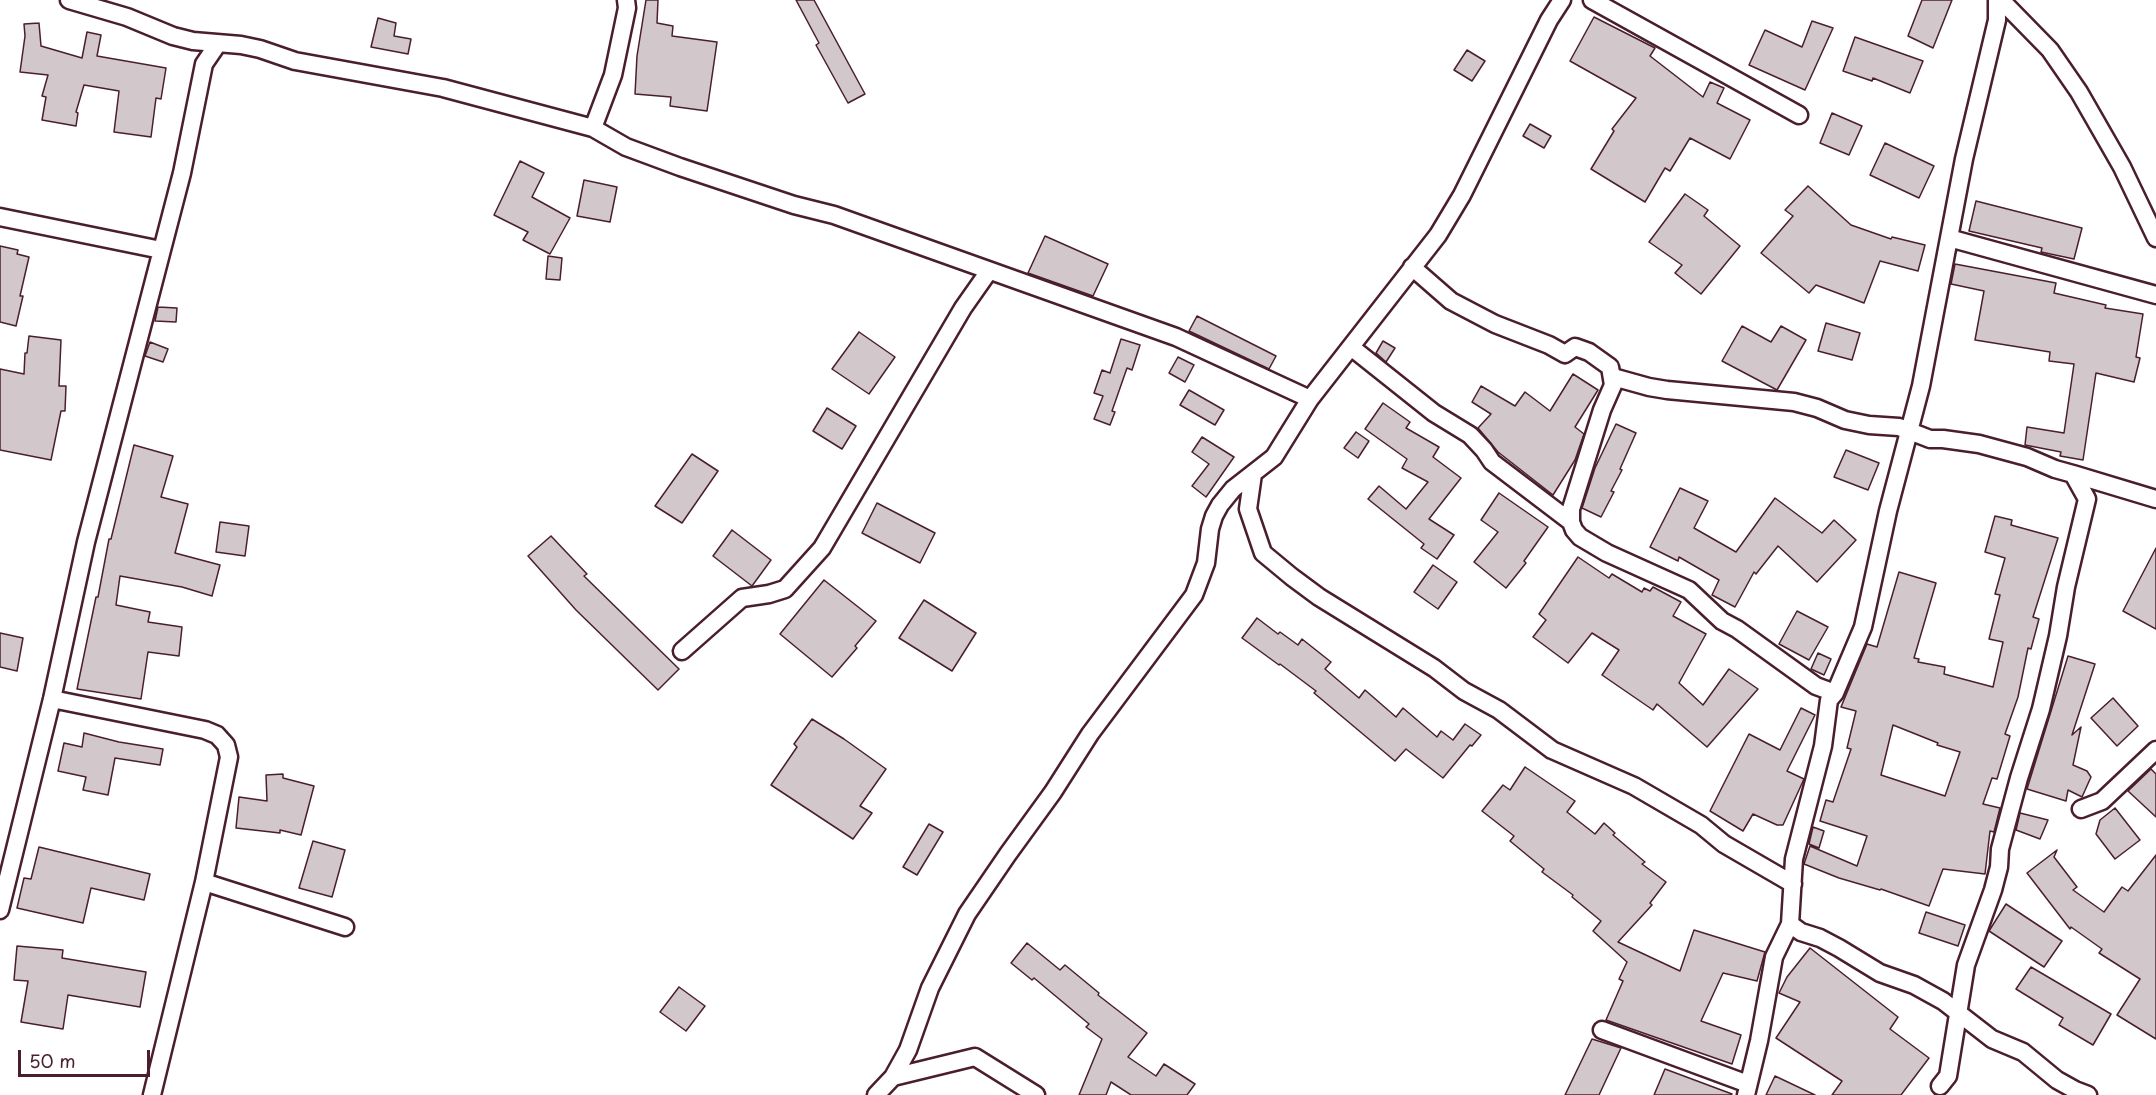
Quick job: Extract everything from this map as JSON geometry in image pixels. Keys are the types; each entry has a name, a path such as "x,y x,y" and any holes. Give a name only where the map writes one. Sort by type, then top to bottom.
{"street":[{"path":"69,0 127,17 173,36 193,41 217,45 241,45 295,61 443,88 593,128 626,147 680,167 794,205 834,214 1176,337 1310,399"},
{"path":"593,128 613,75 627,8 626,0"},
{"path":"876,1095 893,1077 908,1050 930,988 967,914 1090,735 1194,595 1206,563 1214,516 1233,489 1274,457 1310,399 1438,235 1462,195 1549,20 1563,0"},
{"path":"1592,0 1798,115"},
{"path":"1602,1030 1747,1089 1759,1041 1774,957 1790,924 1794,859 1817,771 1829,700 1835,693 1863,627 1888,511 1921,387 1964,159 1997,20 1999,0"},
{"path":"1999,0 2050,50 2079,92 2122,167 2156,238"},
{"path":"193,41 204,64"},
{"path":"0,910 52,699 86,542 182,173 204,64 217,45"},
{"path":"0,217 161,250"},
{"path":"1949,238 2156,295"},
{"path":"1412,267 1451,301 1495,324 1549,345 1565,354 1575,347 1589,352 1610,367 1613,385 1602,410 1571,509 1571,522 1580,537 1607,554 1689,590 1722,621 1737,629 1816,686 1835,693"},
{"path":"682,651 741,598 785,589 822,548 963,308 990,271"},
{"path":"1351,346 1434,413 1470,435 1492,462 1571,522"},
{"path":"1613,377 1667,390 1794,402 1817,408 1845,420 1869,425 1899,427 1930,439 1979,444 2027,457 2055,469 2156,499"},
{"path":"1253,474 1248,509 1263,554 1292,577 1319,597 1434,668 1464,691 1499,710 1552,750 1634,786 1701,825 1724,844 1793,884"},
{"path":"1940,1086 1948,1076 1966,965 1993,890 1999,867 2000,849 2041,709 2058,636 2066,587 2087,499 2073,474"},
{"path":"52,699 205,730 217,735 226,745 229,757 227,773 204,882 152,1095"},
{"path":"2081,808 2102,801 2156,750"},
{"path":"204,882 345,927"},
{"path":"1790,924 1802,932 1839,948 1880,973 1914,986 1943,1001 1992,1039 2023,1053 2057,1080 2088,1095"},
{"path":"893,1077 975,1057 1036,1095"}],"building":[{"path":"646,0 658,0 657,23 673,26 672,36 717,42 707,111 670,106 671,97 635,94 637,56"},
{"path":"796,0 814,0 865,94 848,103 816,45 819,43"},
{"path":"1922,0 1952,0 1933,48 1908,36"},
{"path":"1594,17 1655,48 1650,56 1703,97 1710,82 1724,88 1717,103 1750,120 1730,159 1690,138 1670,171 1665,168 1645,202 1591,169 1614,131 1612,129 1636,98 1570,61"},
{"path":"378,18 396,23 394,36 411,39 408,54 371,47"},
{"path":"1812,21 1833,28 1805,90 1749,65 1765,30 1802,47"},
{"path":"39,23 41,46 82,58 87,32 101,35 97,56 166,68 161,99 156,98 151,137 114,132 119,91 84,85 76,112 78,113 76,126 42,120 46,97 42,96 48,75 20,72 25,36 24,24"},
{"path":"1855,37 1923,61 1910,93 1873,78 1872,81 1843,71"},
{"path":"1467,50 1485,61 1472,81 1454,70"},
{"path":"1832,113 1862,126 1849,155 1820,143"},
{"path":"1530,124 1551,136 1544,148 1523,136"},
{"path":"1885,143 1934,166 1919,198 1870,175"},
{"path":"520,161 544,173 532,197 570,218 550,254 523,240 528,232 494,215"},
{"path":"584,180 617,187 610,222 577,216"},
{"path":"1808,186 1851,225 1891,239 1892,237 1925,245 1918,271 1880,261 1864,303 1816,285 1809,293 1761,253 1793,216 1785,210"},
{"path":"1685,194 1708,210 1704,216 1740,246 1701,294 1675,273 1682,265 1649,242"},
{"path":"1976,201 2082,228 2074,259 2041,252 2042,248 1969,231"},
{"path":"1045,236 1108,264 1093,296 1028,273"},
{"path":"0,246 18,250 17,254 29,257 16,326 0,322"},
{"path":"548,256 562,258 560,280 546,279"},
{"path":"1955,264 2056,283 2054,293 2106,305 2105,308 2143,314 2136,357 2140,358 2134,382 2096,373 2083,460 2060,456 2061,452 2025,445 2027,427 2064,433 2074,364 2049,361 2050,352 1975,340 1984,291 1951,284"},
{"path":"158,307 177,308 176,322 155,321"},
{"path":"1197,316 1276,356 1269,369 1189,331"},
{"path":"1826,323 1860,333 1852,360 1818,351"},
{"path":"1742,326 1771,342 1781,326 1806,340 1777,390 1722,361"},
{"path":"859,332 895,357 869,394 832,369"},
{"path":"29,336 61,340 59,386 66,386 65,411 61,411 51,460 0,450 0,369 24,374"},
{"path":"1121,339 1140,345 1132,370 1127,368 1112,411 1115,412 1110,425 1094,419 1103,396 1094,393 1102,370 1110,373"},
{"path":"1383,341 1395,348 1386,362 1376,353"},
{"path":"150,342 168,349 163,362 145,356"},
{"path":"1178,357 1194,365 1185,382 1169,373"},
{"path":"1573,374 1598,390 1575,427 1584,434 1575,460 1553,495 1498,452 1478,428 1491,414 1472,402 1481,386 1515,406 1525,392 1550,411"},
{"path":"1189,390 1224,410 1215,425 1180,405"},
{"path":"1383,403 1410,422 1406,428 1439,447 1433,457 1461,478 1429,519 1454,535 1437,559 1421,548 1424,544 1368,499 1379,486 1406,509 1428,482 1402,468 1407,459 1365,429"},
{"path":"827,408 856,426 842,449 813,431"},
{"path":"1616,424 1636,433 1611,491 1614,492 1601,517 1582,508 1595,468"},
{"path":"1356,432 1369,441 1358,458 1344,448"},
{"path":"1202,437 1234,457 1206,497 1192,486 1209,464 1192,452"},
{"path":"134,445 173,456 161,497 188,504 175,553 220,565 212,596 182,587 120,576 116,605 150,612 148,622 182,627 179,656 148,652 141,699 77,689 109,539 111,539"},
{"path":"1846,450 1879,463 1868,490 1834,477"},
{"path":"692,454 718,471 682,523 655,506"},
{"path":"1680,488 1708,501 1694,528 1736,552 1775,498 1822,533 1834,520 1856,540 1817,582 1778,546 1756,574 1754,572 1735,607 1712,595 1719,580 1679,557 1678,561 1650,547"},
{"path":"1499,493 1548,527 1524,561 1526,563 1506,588 1474,562 1498,532 1481,520"},
{"path":"877,503 935,533 920,563 862,533"},
{"path":"1995,516 2012,520 2011,525 2058,538 2033,617 2039,619 2031,649 2028,648 2018,697 2005,734 2010,736 1997,779 1992,778 1983,804 2000,808 1994,832 1990,831 1985,874 1943,869 1929,906 1881,889 1839,878 1804,864 1810,846 1857,866 1867,836 1820,821 1826,800 1833,802 1851,749 1847,748 1856,711 1841,707 1867,644 1877,647 1899,572 1936,583 1914,658 1919,659 1918,662 1945,667 1944,674 1993,687 2003,642 1989,639 2000,595 1995,594 2005,558 1985,552","holes":["1893,725 1938,743 1937,745 1960,752 1945,796 1881,775"]},
{"path":"220,522 249,526 245,556 216,552"},
{"path":"732,530 771,560 752,586 713,556"},
{"path":"551,536 587,574 584,576 679,669 658,690 576,610 528,556"},
{"path":"2156,548 2156,629 2123,611"},
{"path":"1578,557 1609,578 1612,574 1642,592 1644,588 1650,591 1653,587 1681,602 1673,616 1706,634 1679,683 1703,705 1729,669 1758,689 1707,747 1657,704 1653,710 1602,675 1619,650 1592,633 1568,663 1533,637 1546,620 1539,614"},
{"path":"1433,565 1457,582 1438,609 1414,592"},
{"path":"824,580 876,621 832,677 780,634"},
{"path":"924,600 976,633 952,671 899,638"},
{"path":"1797,611 1828,627 1809,660 1779,644"},
{"path":"1257,618 1278,634 1280,632 1298,645 1302,639 1331,662 1325,669 1359,698 1365,690 1396,717 1403,708 1437,737 1441,731 1453,740 1465,724 1481,735 1443,778 1406,749 1395,761 1314,693 1316,691 1242,638"},
{"path":"0,633 23,638 17,671 0,667"},
{"path":"1818,653 1831,659 1824,675 1811,669"},
{"path":"2068,656 2095,664 2072,735 2081,727 2073,765 2087,771 2091,777 2082,797 2068,790 2066,801 2027,789"},
{"path":"2113,698 2138,726 2117,746 2091,718"},
{"path":"1801,708 1815,715 1787,771 1804,779 1783,825 1777,825 1753,814 1743,831 1710,811 1749,734 1780,750"},
{"path":"812,719 886,769 860,806 872,813 853,839 771,785 797,747 794,744"},
{"path":"84,733 119,742 163,749 160,765 115,758 108,795 83,790 86,777 58,771 64,743 82,747"},
{"path":"1525,767 1575,801 1567,812 1595,834 1604,823 1615,833 1613,835 1645,862 1642,864 1666,882 1650,903 1652,905 1618,942 1680,971 1694,930 1765,952 1757,981 1723,973 1701,1021 1741,1035 1732,1064 1606,1020 1623,981 1619,979 1627,962 1593,931 1601,921 1572,897 1573,895 1542,872 1544,869 1510,841 1514,836 1482,811 1503,785 1510,790"},
{"path":"2151,769 2156,774 2156,817 2128,791"},
{"path":"283,774 283,778 314,786 301,835 280,830 280,833 236,828 239,797 267,801 266,775"},
{"path":"2115,808 2140,840 2115,859 2096,834 2100,820"},
{"path":"2020,813 2048,820 2040,839 2016,830"},
{"path":"929,824 943,832 917,875 903,867"},
{"path":"1813,827 1824,831 1819,848 1809,844"},
{"path":"313,841 345,850 332,897 299,888"},
{"path":"39,847 150,874 144,900 91,888 83,923 17,908 24,878 31,879"},
{"path":"2057,850 2054,857 2077,887 2073,890 2104,912 2122,887 2128,891 2156,855 2156,1039 2117,1015 2140,979 2099,953 2102,949 2071,927 2070,929 2027,873"},
{"path":"2006,904 2062,941 2044,967 1989,931"},
{"path":"1926,912 1965,925 1958,946 1919,933"},
{"path":"1027,943 1060,970 1065,965 1099,993 1098,995 1147,1033 1128,1057 1156,1076 1164,1064 1195,1084 1187,1095 1131,1095 1111,1082 1106,1095 1079,1095 1102,1039 1086,1027 1089,1024 1034,978 1032,980 1011,963"},
{"path":"17,946 63,950 62,958 146,972 140,1007 68,995 63,1029 21,1022 28,981 14,980"},
{"path":"1810,948 1898,1017 1890,1029 1929,1058 1901,1095 1832,1095 1842,1081 1776,1038 1800,1002 1779,993 1787,977"},
{"path":"2031,967 2111,1014 2093,1045 2059,1025 2063,1018 2016,989"},
{"path":"679,987 705,1006 686,1031 660,1012"},
{"path":"1592,1039 1621,1048 1599,1095 1565,1095"},
{"path":"1665,1069 1732,1094 1654,1095"},
{"path":"1775,1076 1815,1095 1766,1095"}]}
